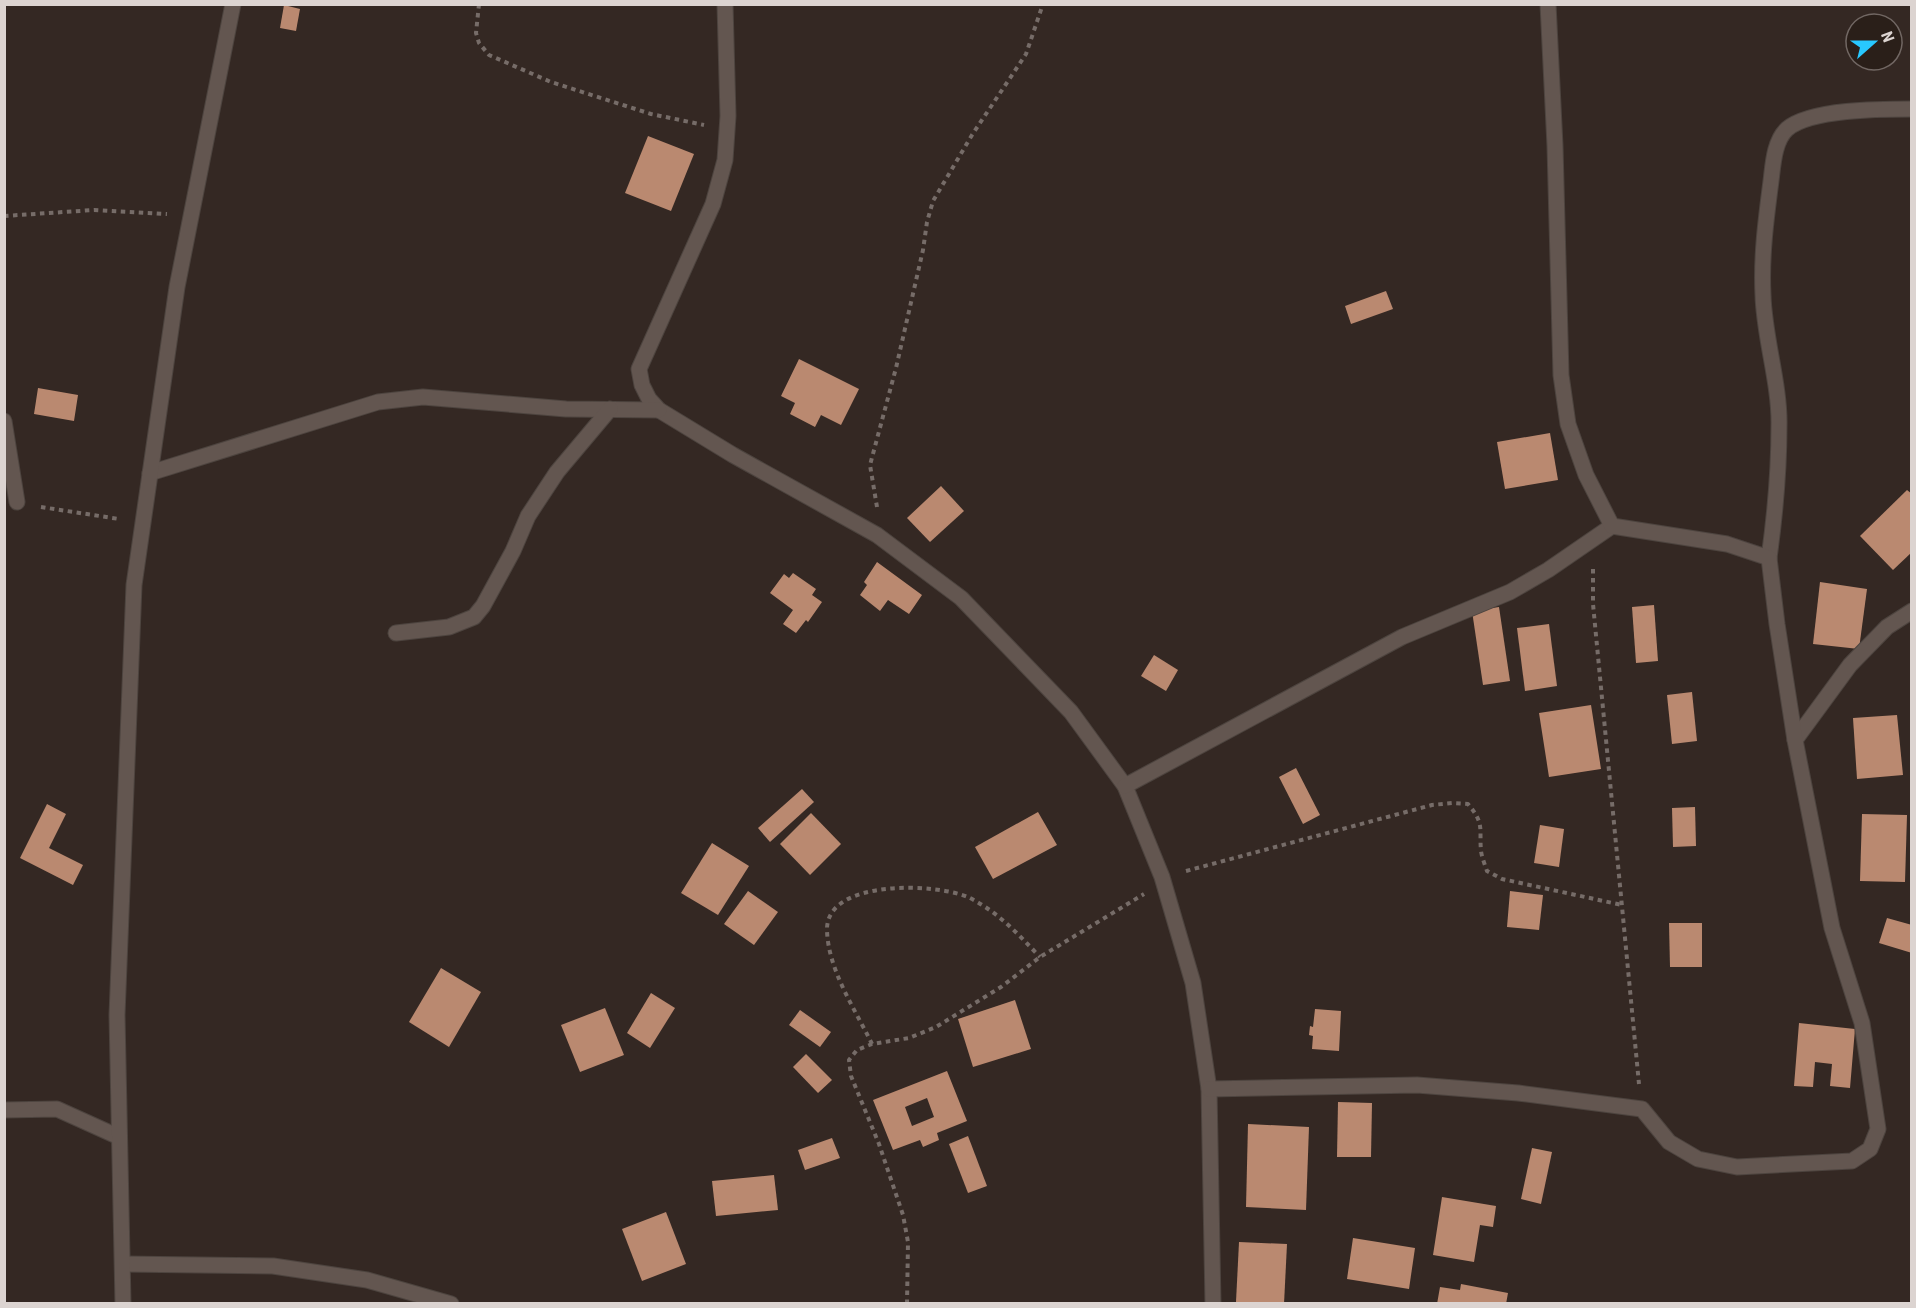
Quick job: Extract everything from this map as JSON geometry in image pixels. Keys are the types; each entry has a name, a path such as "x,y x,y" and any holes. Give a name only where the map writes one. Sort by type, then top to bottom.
{"street":[{"path":"123,1304 117,1004 134,585 177,287 233,4"},
{"path":"725,4 727,128 725,160 713,204 639,369 642,385 648,399 658,410 770,476 877,535 961,597 1071,712 1125,786 1162,880 1193,983 1209,1089 1213,1304"},
{"path":"1548,4 1555,146 1561,375 1568,424 1586,475 1611,526"},
{"path":"1209,1089 1417,1085 1518,1093 1642,1109 1669,1142 1698,1159 1737,1167 1852,1161 1870,1149 1878,1129 1862,1023 1832,928 1795,740 1777,624 1769,558 1779,424 1762,296 1765,231 1774,163 1778,144 1786,130 1801,121 1823,115 1863,110 1911,109"},
{"path":"150,473 378,402 423,397 566,409 658,410"},
{"path":"396,633 449,627 474,617 483,606 513,551 528,516 557,472 610,409"},
{"path":"4,421 17,502"},
{"path":"1125,786 1402,637 1510,592 1548,570 1611,526 1727,544 1769,558"},
{"path":"1795,740 1850,665 1887,627 1911,611"},
{"path":"4,1110 57,1108 119,1137"},
{"path":"123,1264 273,1266 368,1280 451,1304"}],"path":[{"path":"479,4 476,33 479,43 489,55 550,82 651,114 727,128"},
{"path":"877,535 878,510 870,465 894,379 933,201 972,135 1026,54 1043,4"},
{"path":"4,216 94,210 192,215"},
{"path":"17,502 69,513 143,522"},
{"path":"1593,566 1593,604 1642,1109"},
{"path":"907,1304 908,1242 903,1215 879,1144 851,1076 849,1060 857,1050 872,1044 909,1038 936,1027 1001,987 1040,957 1162,880 1432,805 1468,804 1477,814 1482,830 1481,852 1487,871 1502,879 1622,905"},
{"path":"872,1044 835,969 827,928 832,909 844,900 857,894 892,889 933,889 968,897 1000,916 1040,957"}],"building":[{"path":"284,5 300,9 296,31 280,28"},
{"path":"648,136 694,154 671,211 625,193"},
{"path":"1386,291 1393,309 1351,324 1345,306"},
{"path":"799,359 859,389 841,425 821,415 815,427 790,414 795,403 781,396"},
{"path":"38,388 78,395 74,421 34,414"},
{"path":"1550,433 1558,480 1505,489 1497,442"},
{"path":"941,486 964,511 930,542 907,518"},
{"path":"1907,490 1912,494 1912,552 1893,570 1860,536"},
{"path":"877,562 922,595 909,614 888,600 880,611 860,595 867,585 864,582"},
{"path":"793,573 816,589 812,595 822,602 808,622 806,620 796,633 783,624 793,610 770,593 784,574 789,578"},
{"path":"1820,582 1867,589 1859,649 1813,644"},
{"path":"1654,605 1658,661 1636,663 1632,607"},
{"path":"1499,607 1510,681 1483,685 1472,611"},
{"path":"1549,624 1557,686 1525,691 1517,628"},
{"path":"1154,655 1178,670 1166,691 1141,676"},
{"path":"1692,692 1697,741 1672,744 1667,695"},
{"path":"1591,705 1601,769 1549,777 1539,713"},
{"path":"1897,715 1903,775 1857,779 1853,718"},
{"path":"1296,768 1320,815 1303,824 1279,777"},
{"path":"802,789 814,802 770,842 758,828"},
{"path":"47,804 66,814 49,848 83,865 73,885 20,858"},
{"path":"1695,807 1696,846 1673,847 1672,808"},
{"path":"1038,812 1057,845 993,879 975,847"},
{"path":"811,813 841,844 810,875 780,844"},
{"path":"1862,814 1907,815 1905,882 1860,881"},
{"path":"1540,825 1564,829 1559,867 1534,863"},
{"path":"712,843 749,866 718,915 681,893"},
{"path":"748,891 778,912 754,945 724,924"},
{"path":"1510,891 1543,895 1539,930 1507,927"},
{"path":"1887,918 1912,925 1912,953 1879,943"},
{"path":"1669,923 1702,923 1702,967 1670,967"},
{"path":"441,968 481,992 449,1047 409,1022"},
{"path":"651,993 675,1008 650,1048 627,1033"},
{"path":"1015,1000 1031,1049 973,1067 958,1019"},
{"path":"605,1008 624,1055 580,1072 561,1025"},
{"path":"1315,1009 1341,1011 1339,1051 1312,1049 1313,1036 1309,1035 1310,1026 1313,1027"},
{"path":"800,1010 831,1032 820,1047 789,1025"},
{"path":"1799,1023 1855,1029 1850,1088 1830,1086 1832,1064 1815,1062 1813,1087 1794,1086"},
{"path":"806,1054 832,1080 818,1093 793,1067"},
{"path":"947,1071 967,1121 937,1133 939,1140 923,1147 920,1140 893,1150 873,1100","holes":["927,1098 934,1117 912,1126 905,1107"]},
{"path":"1338,1102 1372,1103 1371,1157 1337,1157"},
{"path":"1248,1124 1309,1127 1306,1210 1246,1207"},
{"path":"968,1136 987,1186 968,1193 949,1144"},
{"path":"832,1138 840,1158 805,1170 798,1150"},
{"path":"1532,1148 1552,1152 1541,1204 1521,1199"},
{"path":"774,1175 778,1210 716,1216 712,1181"},
{"path":"1442,1197 1496,1206 1493,1227 1480,1225 1474,1262 1433,1255"},
{"path":"666,1212 686,1264 642,1281 622,1229"},
{"path":"1353,1238 1415,1248 1409,1289 1347,1279"},
{"path":"1239,1242 1287,1244 1284,1304 1236,1302"},
{"path":"1461,1284 1508,1293 1506,1304 1437,1304 1440,1287 1460,1290"}]}
